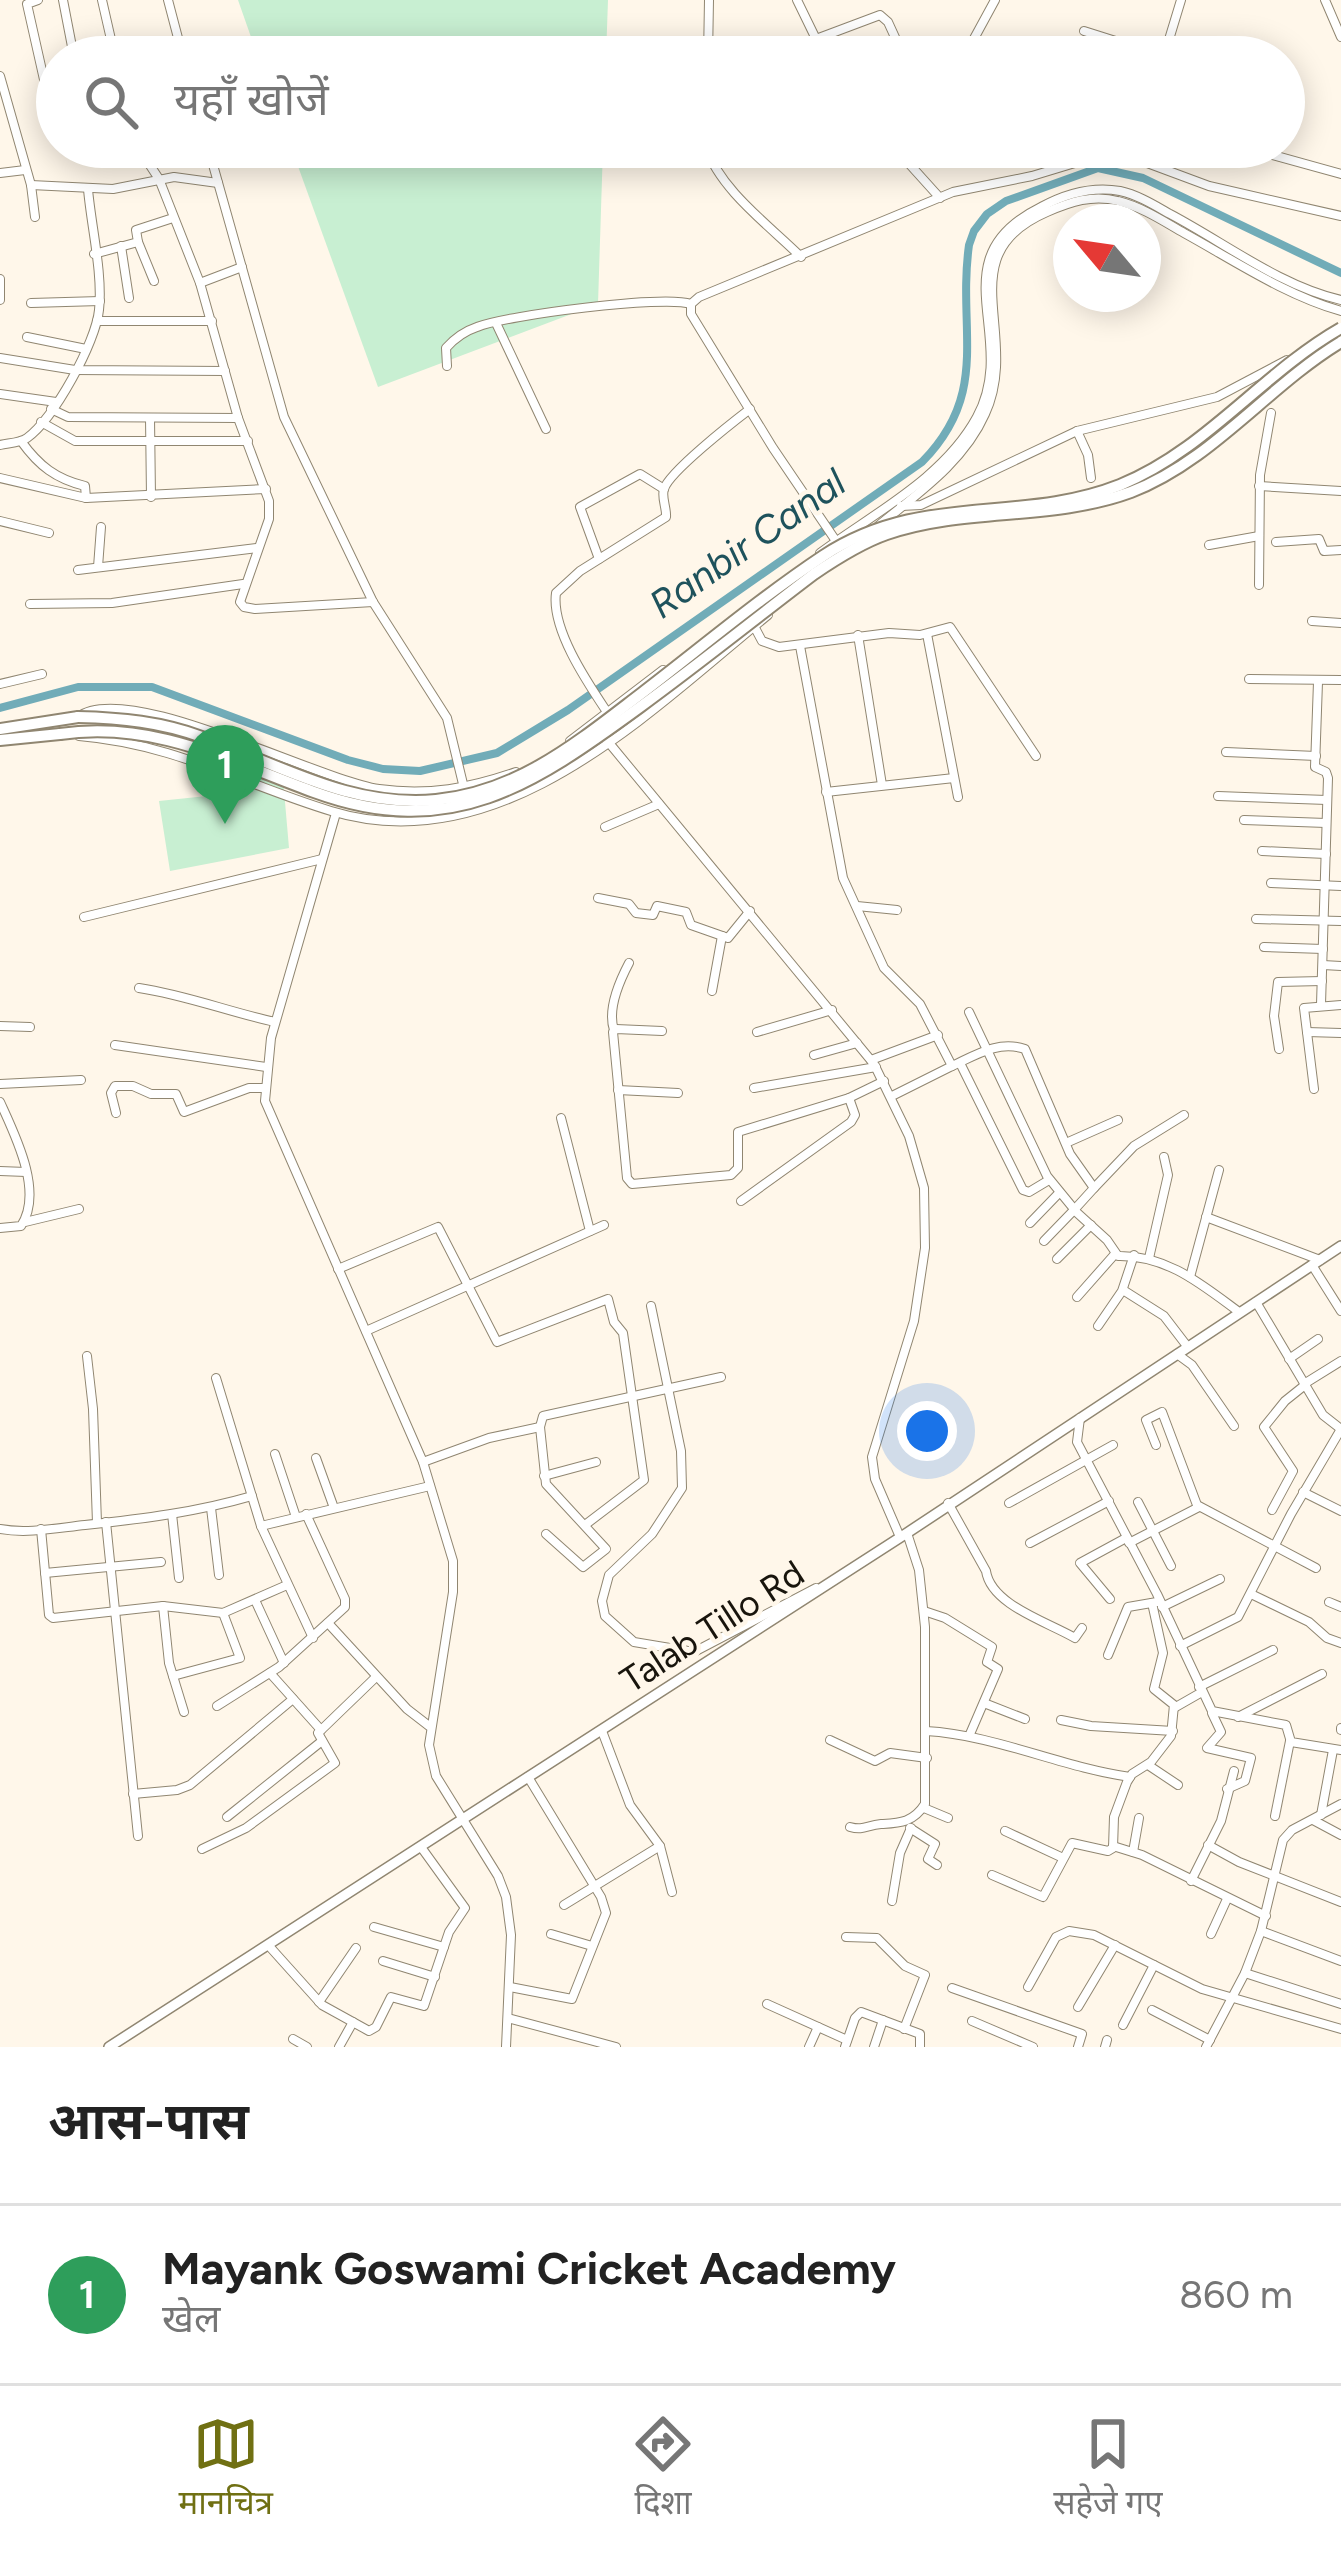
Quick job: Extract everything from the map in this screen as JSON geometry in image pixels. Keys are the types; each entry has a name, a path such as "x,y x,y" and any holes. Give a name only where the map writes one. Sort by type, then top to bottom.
{"highway":[{"path":"0,729 78,717 124,718 184,731 346,793 417,801 486,789 549,762 803,570 850,540 924,514 1056,501 1116,486 1173,458 1301,354 1341,329"},
{"path":"0,740 121,730 184,742 331,798 368,807 408,811 473,803 549,772 850,552 912,528 1078,507 1138,489 1201,451 1284,381 1341,342"}],"main road":[{"name":"Talab Tillo Rd","path":"109,2047 602,1731 1341,1246"}],"street":[{"path":"36,41 27,8 29,1 38,0"},
{"path":"63,0 70,36"},
{"path":"102,0 110,36"},
{"path":"168,0 177,36"},
{"path":"708,36 709,0"},
{"path":"797,0 815,36"},
{"path":"975,36 994,0"},
{"path":"1170,36 1181,0"},
{"path":"1325,0 1341,37"},
{"path":"824,36 880,15 894,36"},
{"path":"1084,31 1099,36"},
{"path":"0,78 31,185 35,218"},
{"path":"1305,164 1341,174"},
{"path":"152,168 200,283 238,418 266,489 269,519 240,602 249,609 373,602"},
{"path":"214,168 284,417 373,602 447,718 463,784"},
{"path":"718,168 801,257"},
{"path":"913,168 940,198"},
{"path":"836,541 691,314 691,304 940,198 1056,168"},
{"path":"1162,168 1209,186 1341,216"},
{"path":"0,173 26,170"},
{"path":"31,185 121,188 185,177 218,183"},
{"path":"0,445 20,441 54,406 97,321 100,301 88,189"},
{"path":"78,717 95,708 168,718 362,786 418,793 538,763 605,709 887,506 953,452 979,413 991,374 988,258 1007,226 1054,200 1086,191 1126,192 1295,284 1341,301"},
{"path":"60,734 158,748 336,813 404,821 466,814 547,783 607,741 903,506 960,454 984,417 998,362 994,262 1004,239 1039,215 1093,198 1138,206 1288,291 1341,310"},
{"path":"154,281 136,230 173,218"},
{"path":"94,254 138,242"},
{"path":"121,246 129,298"},
{"path":"200,283 242,267"},
{"path":"0,279 0,300"},
{"path":"447,366 444,353 450,343 496,322 671,299 691,304"},
{"path":"31,303 100,301"},
{"path":"97,321 212,321"},
{"path":"496,322 547,429"},
{"path":"887,506 921,505 1077,431 1226,394 1341,329"},
{"path":"27,337 86,350"},
{"path":"0,358 75,370 225,371"},
{"path":"0,394 54,406 68,417 238,418"},
{"path":"605,709 583,676 557,616 554,597 565,581 666,517 664,489 700,447 750,409"},
{"path":"1259,585 1259,486 1271,412"},
{"path":"150,418 151,497"},
{"path":"41,422 74,441 248,441"},
{"path":"1077,431 1086,448 1091,478"},
{"path":"20,441 41,467 65,482 84,485 86,498"},
{"path":"599,559 580,507 640,474 664,489"},
{"path":"0,478 86,498 266,489"},
{"path":"1259,486 1341,491"},
{"path":"0,521 49,533"},
{"path":"98,567 101,527"},
{"path":"1209,545 1259,536"},
{"path":"1276,542 1318,539 1325,551 1341,550"},
{"path":"78,570 257,548"},
{"path":"30,604 112,603 243,584"},
{"path":"744,609 768,646 800,646 858,635 927,634 947,627 955,630 1036,756"},
{"path":"1312,621 1341,622"},
{"path":"927,634 958,797"},
{"path":"858,635 882,785"},
{"path":"800,646 840,868 856,905 890,976 920,1004 1023,1190 1029,1192 1049,1180"},
{"path":"0,684 42,674"},
{"path":"1249,679 1341,680"},
{"path":"1318,682 1316,770 1328,773 1321,1004"},
{"path":"592,724 873,1063 892,1096 923,1182 926,1220 914,1321 872,1457 875,1479 916,1556 924,1611 924,1808 907,1826 892,1901"},
{"path":"1226,752 1316,756"},
{"path":"826,792 954,778"},
{"path":"1218,796 1327,800"},
{"path":"605,827 659,804"},
{"path":"336,813 275,1022 265,1088 281,1143 423,1462 454,1575 429,1726 431,1762 498,1876 506,1898 512,1935 506,2047"},
{"path":"1244,820 1326,824"},
{"path":"1262,851 1326,854"},
{"path":"84,916 322,859"},
{"path":"1270,883 1341,886"},
{"path":"598,898 627,904 636,913 652,915 657,906 684,912 691,925 730,938 750,911"},
{"path":"856,905 897,910"},
{"path":"1256,919 1341,921"},
{"path":"712,991 722,936"},
{"path":"1264,946 1323,949"},
{"path":"629,963 610,1022 627,1178 632,1184 731,1175 739,1162 738,1132 849,1098 884,1082"},
{"path":"1323,965 1341,966"},
{"path":"1279,1049 1274,1016 1278,982 1322,981"},
{"path":"139,988 275,1022"},
{"path":"1314,1089 1304,1008 1341,1005"},
{"path":"757,1032 832,1010"},
{"path":"969,1012 1059,1193 1115,1254 1149,1258 1190,1277 1240,1312"},
{"path":"0,1026 30,1027"},
{"path":"614,1030 662,1031"},
{"path":"1307,1033 1341,1033"},
{"path":"754,1088 873,1063 938,1035"},
{"path":"814,1055 857,1043"},
{"path":"115,1045 266,1067"},
{"path":"892,1096 986,1050 1010,1045 1025,1049 1066,1143 1094,1188"},
{"path":"0,1084 81,1080"},
{"path":"116,1113 111,1093 115,1086 176,1094 184,1112 247,1089 265,1088"},
{"path":"618,1090 679,1093"},
{"path":"741,1202 851,1122 855,1115 849,1098"},
{"path":"0,1102 21,1145 25,1222"},
{"path":"1044,1240 1146,1137 1184,1115"},
{"path":"561,1118 590,1231"},
{"path":"1066,1143 1118,1120"},
{"path":"1149,1258 1168,1175 1164,1157"},
{"path":"1190,1277 1219,1169"},
{"path":"0,1172 26,1172"},
{"path":"1030,1223 1059,1193"},
{"path":"0,1228 79,1209"},
{"path":"1206,1217 1274,1239 1316,1262 1341,1311"},
{"path":"366,1331 604,1225"},
{"path":"338,1270 436,1226 497,1342 606,1298 623,1333 644,1482 585,1526"},
{"path":"1057,1259 1091,1226"},
{"path":"1077,1298 1115,1254"},
{"path":"1098,1326 1123,1290 1134,1255"},
{"path":"1123,1290 1164,1316 1187,1346"},
{"path":"1180,1646 1236,1619 1341,1429 1327,1420 1256,1302"},
{"path":"651,1306 660,1392 681,1450 682,1488 652,1534 609,1575 602,1600 605,1616 634,1642 694,1652 823,1585"},
{"path":"1289,1358 1318,1339"},
{"path":"1176,1354 1192,1365 1234,1426"},
{"path":"87,1356 101,1523 111,1567 138,1835"},
{"path":"1272,1510 1293,1469 1264,1427 1304,1384 1341,1361"},
{"path":"546,1534 584,1567 606,1547 551,1493 544,1476 540,1426 546,1413 721,1377"},
{"path":"216,1378 261,1526 313,1638"},
{"path":"1156,1444 1145,1420 1162,1412 1199,1507 1316,1568"},
{"path":"1080,1418 1077,1439 1083,1464 1128,1541 1221,1732 1207,1748 1251,1758 1245,1781 1227,1789"},
{"path":"423,1462 540,1426"},
{"path":"1009,1503 1113,1445"},
{"path":"217,1706 284,1663 346,1602 275,1454"},
{"path":"316,1458 334,1508"},
{"path":"544,1476 596,1462"},
{"path":"261,1526 430,1486"},
{"path":"1304,1492 1341,1511"},
{"path":"0,1528 41,1529 172,1514 252,1496"},
{"path":"1138,1502 1171,1566"},
{"path":"948,1503 987,1580 1009,1601 1077,1639 1082,1628"},
{"path":"1030,1543 1105,1503"},
{"path":"1110,1599 1080,1564 1199,1507"},
{"path":"211,1508 219,1575"},
{"path":"172,1514 179,1578"},
{"path":"41,1529 53,1618 163,1606 223,1613 287,1585"},
{"path":"45,1573 161,1562"},
{"path":"1108,1655 1128,1606 1157,1603 1220,1579"},
{"path":"1251,1594 1310,1622 1327,1639 1341,1643"},
{"path":"255,1600 284,1663"},
{"path":"1328,1602 1341,1606"},
{"path":"992,1875 1043,1898 1074,1842 1108,1851 1113,1846 1114,1817 1130,1777 1148,1765 1173,1731 1174,1708 1154,1689 1163,1653 1157,1603"},
{"path":"163,1606 173,1676 184,1712"},
{"path":"924,1611 991,1645 987,1662 998,1669 970,1734"},
{"path":"173,1676 240,1658 223,1613"},
{"path":"328,1623 406,1709 429,1726"},
{"path":"1174,1708 1273,1650"},
{"path":"202,1849 240,1832 335,1763 322,1736 270,1672"},
{"path":"1237,1718 1322,1674"},
{"path":"226,1817 322,1736 376,1676"},
{"path":"134,1794 190,1785 293,1699"},
{"path":"984,1703 1025,1719"},
{"path":"1211,1712 1286,1725 1290,1741 1275,1816"},
{"path":"1061,1720 1173,1731"},
{"path":"602,1731 630,1805 660,1846 672,1892"},
{"path":"926,1731 970,1734 1090,1771 1130,1777"},
{"path":"830,1740 875,1761 890,1753 927,1758"},
{"path":"1290,1741 1337,1750 1316,1817"},
{"path":"1148,1765 1178,1785"},
{"path":"1191,1881 1222,1817 1234,1772"},
{"path":"510,1987 572,1999 607,1909 529,1777"},
{"path":"250,1796 263,1815"},
{"path":"1152,2010 1208,2043 1261,1931 1283,1840 1292,1830 1341,1804"},
{"path":"924,1808 948,1818"},
{"path":"1316,1817 1341,1835"},
{"path":"1133,1852 1139,1818"},
{"path":"850,1827 907,1826 935,1844 928,1858 937,1865"},
{"path":"1005,1831 1063,1858"},
{"path":"1208,1845 1341,1902"},
{"path":"564,1905 660,1846"},
{"path":"1113,1846 1266,1916"},
{"path":"269,1946 319,2002 353,2022 374,2030 393,1997 424,2006 464,1906 421,1847"},
{"path":"1211,1934 1227,1899"},
{"path":"374,1927 444,1947"},
{"path":"1261,1931 1341,1961"},
{"path":"551,1934 592,1946"},
{"path":"1028,1987 1058,1934 1088,1934 1202,1989 1341,2029"},
{"path":"846,1937 877,1938 908,1969 925,1975 904,2029"},
{"path":"1078,2007 1115,1945"},
{"path":"319,2002 356,1948"},
{"path":"383,1961 434,1977"},
{"path":"1123,2025 1154,1964"},
{"path":"1245,1973 1341,2004"},
{"path":"952,1988 1082,2034 1078,2047"},
{"path":"766,2004 846,2044 859,2012 921,2035 920,2047"},
{"path":"508,2018 616,2047"},
{"path":"874,2047 883,2020"},
{"path":"972,2021 1034,2047"},
{"path":"339,2047 353,2022"},
{"path":"809,2047 818,2027"},
{"path":"293,2039 307,2047"}],"green space":[{"path":"238,0 608,0 607,36 251,36"},
{"path":"299,168 602,168 598,304 378,387"},
{"path":"249,773 283,779 289,848 170,871 159,801 245,792"}],"waterway":[{"name":"Ranbir Canal","path":"0,708 78,687 152,687 383,769 420,771 497,753 568,710 922,462 957,411 964,385 969,245 987,214 1006,201 1098,168 1143,178 1341,273"}],"place":[{"name":"Mayank Goswami Cricket Academy","path":"225,824"}]}
